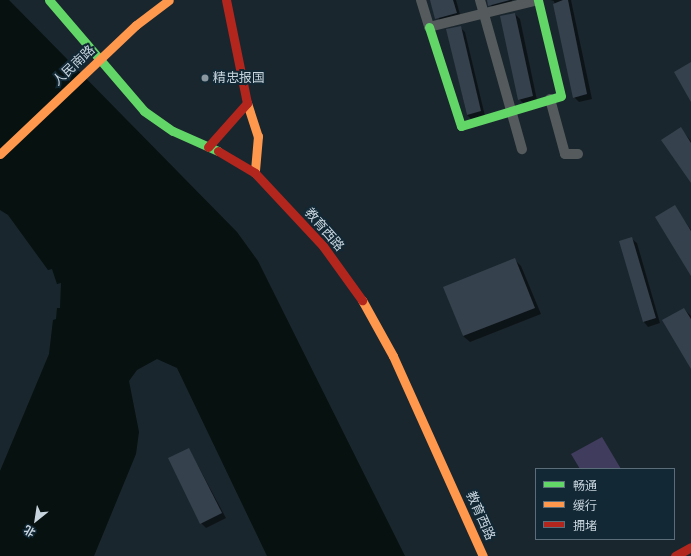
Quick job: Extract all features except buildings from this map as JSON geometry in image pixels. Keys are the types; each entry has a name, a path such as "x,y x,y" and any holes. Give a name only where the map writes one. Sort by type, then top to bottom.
{"street":[{"name":"教育西路","path":"48,0 144,111 173,131 208,146 255,173 323,246 364,302 392,356 483,556"},
{"name":"人民南路","path":"0,154 136,26 169,0"},
{"path":"226,0 247,103 258,136 255,173"},
{"path":"420,0 461,126 562,96 534,1 429,27"},
{"path":"480,0 522,149"},
{"path":"550,99 565,154 578,154"},
{"path":"208,146 247,103"},
{"path":"675,556 691,547"}],"shaded area":[{"path":"0,0 9,0 237,232 258,261 405,556 267,556 177,368 157,359 137,370 129,381 139,432 136,454 94,556 0,556 0,471 49,354 53,320 56,319 57,308 60,308 61,283 57,284 52,269 48,270 8,215 0,210"},
{"path":"602,437 620,468 579,468 571,454"}],"traffic: fast":[{"path":"49,0 144,111 173,131 218,151"},
{"path":"429,27 461,126 561,96 538,0"}],"traffic: slow":[{"path":"136,25 169,0"},
{"path":"0,154 136,25"},
{"path":"247,103 258,136 255,173"},
{"path":"362,300 393,356 483,556"}],"traffic: jam":[{"path":"208,147 247,103 226,0"},
{"path":"218,151 255,173 323,246 362,300"},
{"path":"675,556 691,547"}],"place":[{"name":"精忠报国","path":"205,78"}]}
